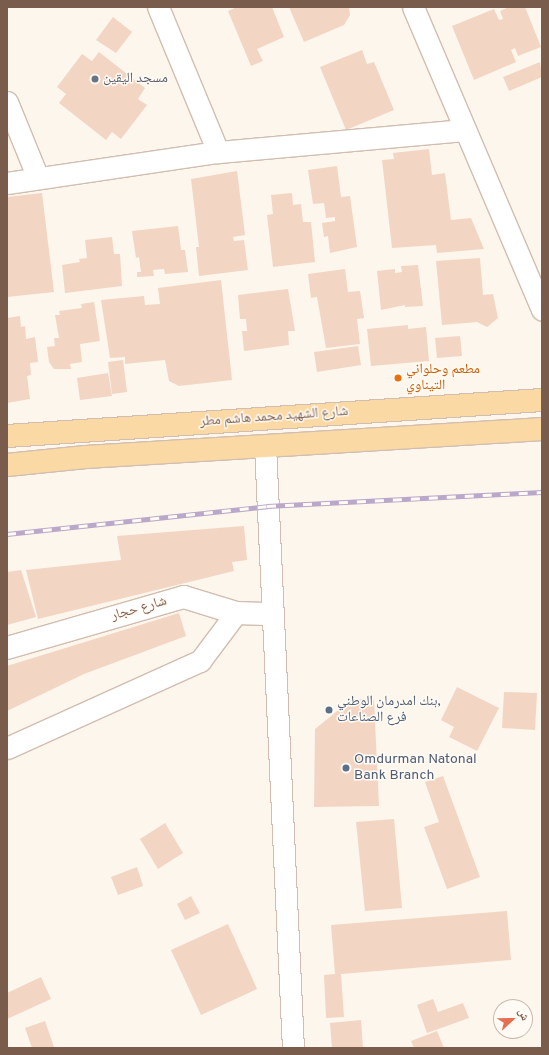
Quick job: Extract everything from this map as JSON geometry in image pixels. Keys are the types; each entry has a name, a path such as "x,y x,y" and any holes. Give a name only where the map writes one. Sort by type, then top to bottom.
{"main road":[{"name":"شارع الشهيد محمد هاشم مطر","path":"7,436 542,400"},
{"name":"شارع الشهيد محمد هاشم مطر","path":"7,465 86,457 542,429"}],"street":[{"path":"158,7 218,152"},
{"path":"413,7 542,310"},
{"path":"7,102 38,178"},
{"path":"7,183 218,152 465,130"},
{"path":"265,446 293,1048"},
{"name":"شارع حجار","path":"7,648 184,597 236,613 273,614"},
{"path":"7,748 200,661 236,613"}],"building":[{"path":"237,7 272,7 284,37 257,49 263,61 251,66 228,11"},
{"path":"289,7 349,7 350,15 344,25 304,42"},
{"path":"509,7 525,7 541,47 518,56 515,48 511,50 516,62 474,80 452,26 494,9 499,20 503,19 500,11"},
{"path":"113,17 132,32 116,53 96,40"},
{"path":"362,50 367,64 374,62 394,110 346,130 320,67"},
{"path":"99,52 145,88 138,99 147,105 121,139 112,132 106,140 59,103 66,94 57,87 82,54 92,61"},
{"path":"540,62 542,77 509,91 503,77"},
{"path":"429,149 432,175 445,173 451,220 471,218 484,249 437,253 436,245 392,248 382,160 394,159 393,153"},
{"path":"337,166 341,197 350,196 357,247 330,253 328,236 324,237 322,223 335,221 335,217 326,218 324,203 313,204 308,170"},
{"path":"237,171 245,235 233,237 234,241 244,240 248,270 199,276 196,247 199,247 191,179"},
{"path":"42,193 54,292 7,297 7,197"},
{"path":"292,193 293,205 301,204 303,222 311,222 315,262 273,267 267,215 273,214 271,195"},
{"path":"178,226 181,250 185,250 188,272 165,274 164,269 153,270 154,276 137,277 137,272 141,272 139,257 136,258 132,231"},
{"path":"112,237 114,254 120,254 122,286 65,293 62,265 80,262 79,259 87,258 85,240"},
{"path":"480,258 483,295 493,294 498,318 487,327 477,322 442,325 436,261"},
{"path":"418,265 423,306 405,307 405,305 381,310 377,271 395,269 395,273 402,272 401,266"},
{"path":"345,269 348,292 360,291 364,318 357,319 360,344 326,348 317,297 311,298 308,274"},
{"path":"221,280 232,380 179,386 169,381 165,360 125,364 125,357 110,358 101,300 144,296 145,305 160,304 158,288"},
{"path":"288,289 295,331 288,331 289,345 244,351 242,331 247,331 246,319 240,319 238,295"},
{"path":"94,302 100,341 80,344 82,362 70,364 71,369 54,369 49,362 47,347 55,346 54,338 59,338 55,315 60,315 59,311 82,308 81,304"},
{"path":"20,316 21,327 25,326 26,339 35,337 38,362 30,363 31,375 27,376 30,399 7,403 7,318"},
{"path":"408,325 408,329 426,327 429,361 371,366 367,329"},
{"path":"460,336 462,356 437,358 435,338"},
{"path":"358,346 361,365 317,372 314,352"},
{"path":"123,360 127,392 112,394 108,362"},
{"path":"108,373 112,396 80,400 77,378"},
{"path":"244,526 247,560 232,562 234,571 38,619 26,570 121,560 117,536"},
{"path":"21,570 36,617 7,625 7,572"},
{"path":"179,613 186,636 84,674 7,711 7,666"},
{"path":"457,687 499,708 477,751 449,737 454,727 441,720"},
{"path":"504,692 537,693 535,730 502,728"},
{"name":"Omdurman Natonal Bank Branch","path":"352,699 374,700 379,806 314,807 315,729"},
{"path":"443,776 480,877 447,889 424,827 439,822 425,782"},
{"path":"394,819 402,908 365,911 356,822"},
{"path":"165,823 183,853 158,869 140,839"},
{"path":"137,867 143,886 118,895 111,877"},
{"path":"191,896 200,913 185,920 177,904"},
{"path":"507,911 511,960 341,974 344,1017 326,1018 324,975 335,974 331,925"},
{"path":"228,924 257,989 201,1015 171,950"},
{"path":"41,977 51,999 7,1019 7,993"},
{"path":"433,999 438,1012 463,1003 469,1018 427,1033 417,1005"},
{"path":"361,1020 363,1048 332,1048 330,1023"},
{"path":"45,1021 54,1047 32,1048 25,1028"},
{"path":"437,1031 444,1048 414,1048 411,1041"}],"railway":[{"path":"7,534 267,506 542,492"}],"place":[{"name":"مسجد اليقين","path":"95,79"},
{"name":"مطعم وحلواني التيناوي","path":"398,378"},
{"name":"بنك امدرمان الوطني, فرع الصناعات","path":"329,710"},
{"name":"Omdurman Natonal Bank Branch","path":"346,768"}]}
